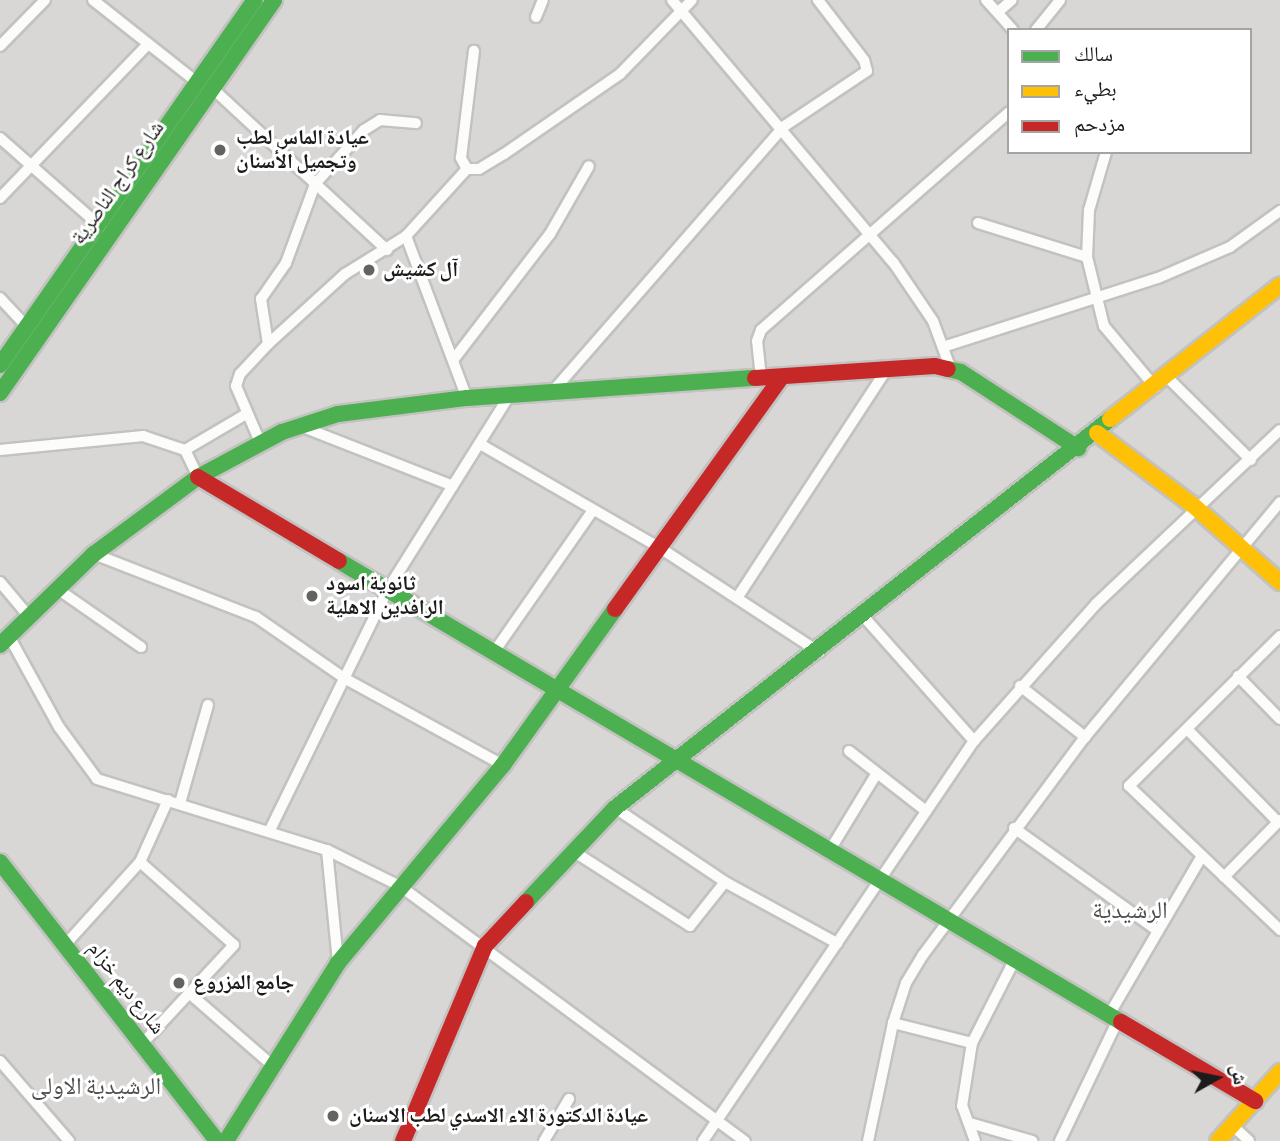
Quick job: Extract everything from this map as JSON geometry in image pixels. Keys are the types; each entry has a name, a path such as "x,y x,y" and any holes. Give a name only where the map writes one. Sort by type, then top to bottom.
{"street":[{"path":"0,46 45,0"},
{"path":"93,0 204,85 387,250"},
{"name":"شارع كراج الناصرية","path":"0,393 204,85 255,0"},
{"name":"شارع كراج الناصرية","path":"0,365 204,85 274,0"},
{"path":"537,17 543,0"},
{"path":"260,442 246,414 237,380 268,344 345,274 406,236 467,169 480,169 620,74 676,4 692,0"},
{"path":"553,391 783,127 867,71 864,60 818,0"},
{"path":"986,0 1011,28"},
{"path":"998,12 1012,0"},
{"path":"1038,28 1060,0"},
{"path":"676,4 783,127 870,234 946,346 950,367"},
{"path":"0,198 148,44"},
{"path":"467,169 461,158 474,51"},
{"path":"761,378 757,335 1007,114"},
{"path":"268,344 261,299 286,263 315,184 364,130 380,120 416,123"},
{"path":"0,138 101,227"},
{"path":"1105,154 1089,210 1087,257 1104,326 1161,382 1251,460"},
{"path":"454,359 550,234 589,166"},
{"path":"946,346 1097,299 1230,247 1280,211"},
{"path":"978,223 1087,257"},
{"path":"406,236 467,398"},
{"path":"403,1141 485,946 615,808 819,652 1280,285"},
{"path":"0,299 27,327"},
{"path":"745,1141 485,946 400,886 327,850 97,779 59,727 5,641 31,619 94,554 198,477 260,442 338,414 467,398 553,391 950,367 1078,448"},
{"path":"737,598 886,370"},
{"path":"226,1141 338,963 503,765 657,546 780,379"},
{"path":"269,832 388,589 509,396"},
{"path":"185,450 246,414"},
{"path":"300,426 453,486"},
{"path":"703,1141 719,1122 879,879 974,741 1020,686 1194,506 1251,460 1280,430"},
{"path":"1097,433 1194,506 1280,582"},
{"path":"0,450 144,436 185,450 198,477 1255,1101"},
{"path":"480,444 657,546 819,652"},
{"path":"868,1141 893,1023 906,983 1014,828 1085,737 1243,550 1280,502"},
{"path":"494,652 593,509"},
{"path":"94,554 256,617 344,678 503,765"},
{"path":"0,582 31,619"},
{"path":"59,590 141,647"},
{"path":"863,617 974,741"},
{"path":"1280,636 1129,786 1280,930"},
{"path":"1238,676 1280,719"},
{"path":"1020,686 1085,737"},
{"path":"180,803 208,705"},
{"path":"1187,729 1279,821 1224,877"},
{"path":"849,751 926,811"},
{"path":"830,850 877,773"},
{"path":"65,945 140,862 168,800"},
{"path":"615,808 725,881 837,943"},
{"path":"1014,828 1158,931"},
{"path":"327,850 338,963"},
{"path":"573,851 690,926 725,881"},
{"path":"1060,1141 1113,1017 1158,931 1202,856"},
{"name":"شارع ديم خزام","path":"0,862 217,1141"},
{"path":"140,862 234,945 142,1044"},
{"path":"975,1141 962,1106 972,1044 1015,959"},
{"path":"189,993 273,1066"},
{"path":"893,1023 972,1044"},
{"path":"0,1061 69,1141"},
{"path":"1218,1141 1280,1072"},
{"path":"544,1141 569,1099"},
{"path":"970,1123 1032,1141"},
{"path":"1232,1125 1249,1141"}],"shaded area":[{"path":"0,0 1280,0 1280,1141 0,1141"}],"traffic: fast":[{"path":"0,365 255,0"},
{"path":"0,393 274,0"},
{"path":"948,369 961,372 1078,448"},
{"path":"0,645 94,554 198,477 282,432 338,414 467,398 755,378"},
{"path":"526,902 615,808 1110,419"},
{"path":"339,561 1121,1022"},
{"path":"226,1141 338,963 503,765 615,609"},
{"path":"0,862 217,1141"}],"traffic: slow":[{"path":"1110,419 1280,285"},
{"path":"1097,433 1194,506 1280,582"},
{"path":"1218,1141 1280,1072"}],"traffic: jam":[{"path":"755,378 935,366 948,369"},
{"path":"615,609 780,379"},
{"path":"198,477 339,561"},
{"path":"403,1141 485,946 526,902"},
{"path":"1121,1022 1255,1101"}],"place":[{"name":"عيادة الماس لطب وتجميل الأسنان","path":"220,150"},
{"name":"آل كشيش","path":"369,270"},
{"name":"ثانوية اسود الرافدين الاهلية","path":"312,596"},
{"name":"جامع المزروع","path":"179,983"},
{"name":"عيادة الدكتورة الاء الاسدي لطب الاسنان","path":"333,1116"}],"district":[{"name":"الرشيدية","path":"1130,912"},
{"name":"الرشيدية الاولى","path":"96,1088"}]}
